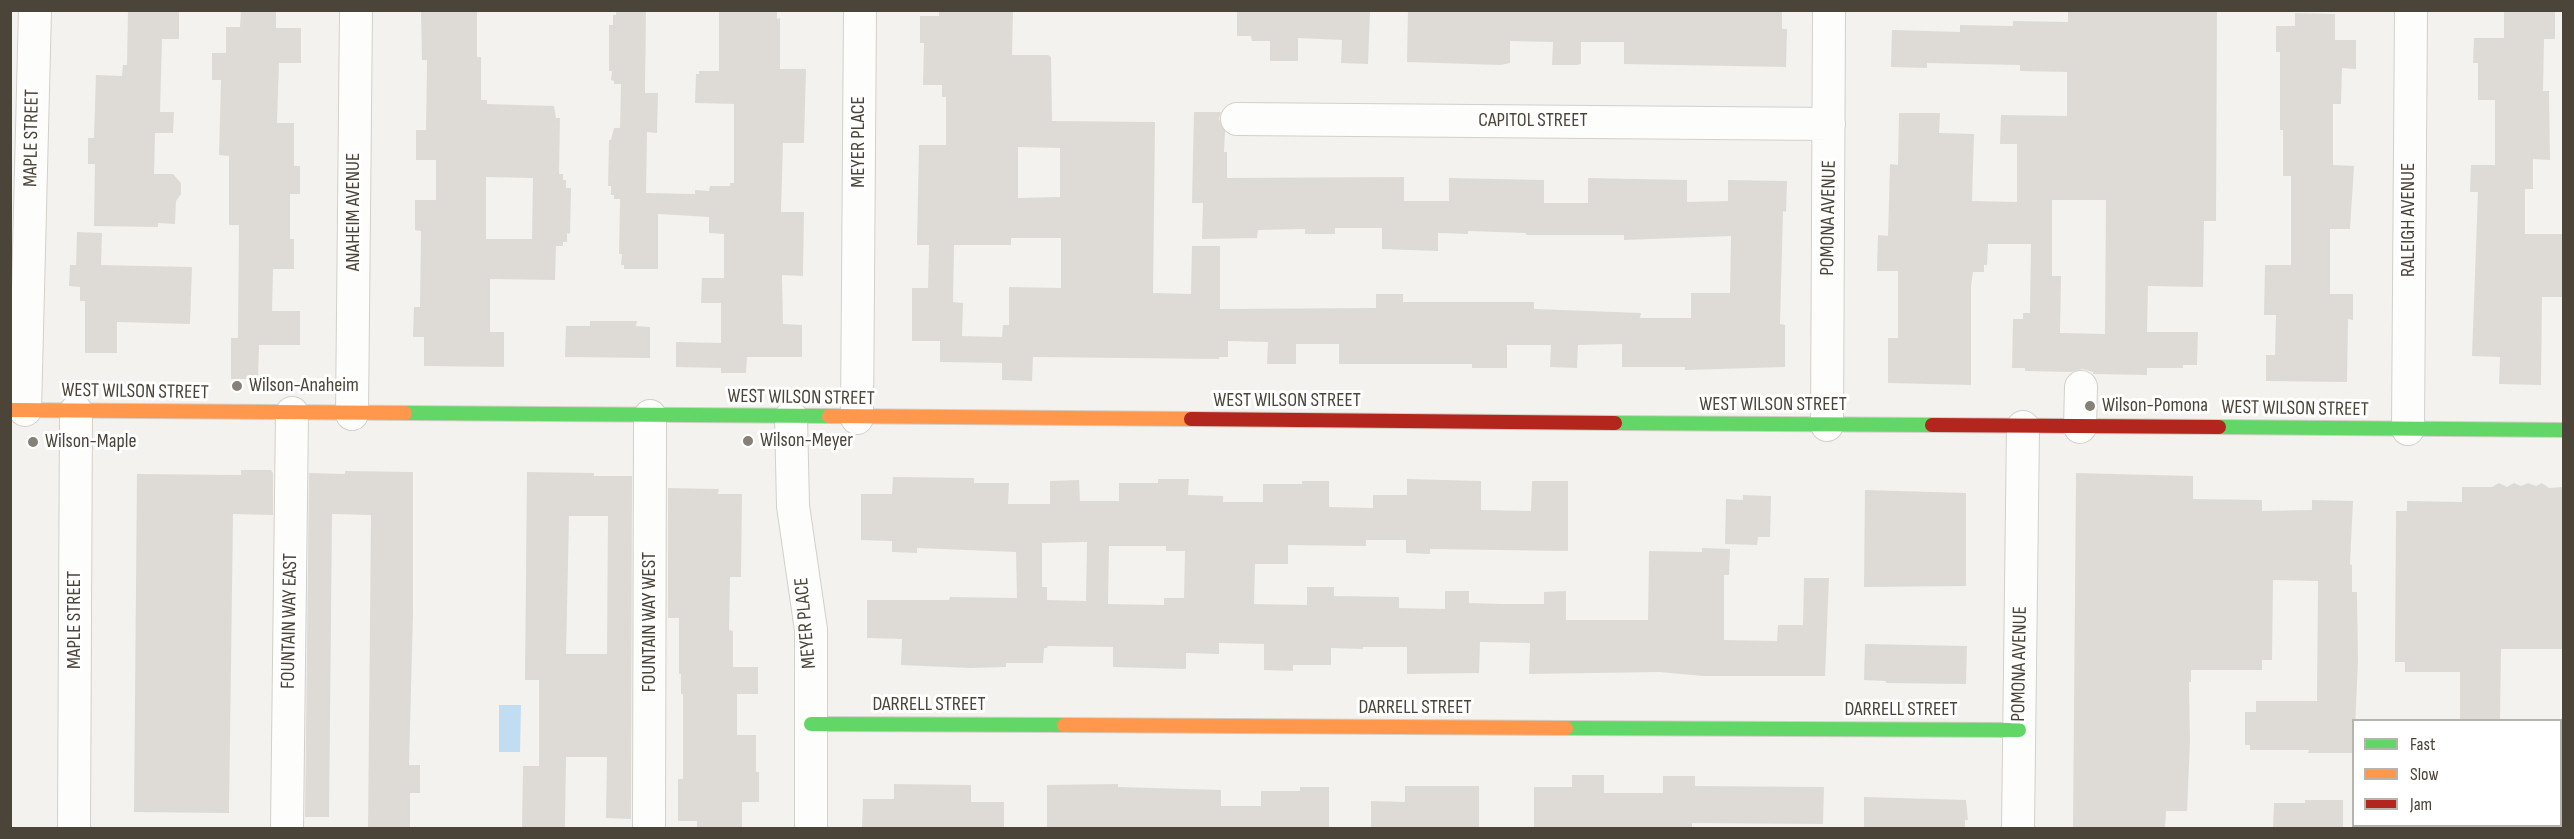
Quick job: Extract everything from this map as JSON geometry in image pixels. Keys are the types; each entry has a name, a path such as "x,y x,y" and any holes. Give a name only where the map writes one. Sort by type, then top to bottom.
{"street":[{"name":"MAPLE STREET","path":"18,410 35,10"},
{"name":"ANAHEIM AVENUE","path":"352,414 356,10"},
{"name":"MEYER PLACE","path":"857,418 860,10"},
{"name":"POMONA AVENUE","path":"1827,425 1829,10"},
{"name":"RALEIGH AVENUE","path":"2408,429 2410,10"},
{"name":"CAPITOL STREET","path":"1237,119 1829,124"},
{"path":"2080,387 2080,427"},
{"name":"WEST WILSON STREET","path":"18,410 2564,430"},
{"name":"MAPLE STREET","path":"74,828 76,411"},
{"name":"FOUNTAIN WAY EAST","path":"287,828 292,413"},
{"name":"FOUNTAIN WAY WEST","path":"649,828 650,416"},
{"name":"MEYER PLACE","path":"791,417 793,506 811,630 811,828"},
{"name":"POMONA AVENUE","path":"2018,828 2023,427"},
{"name":"DARRELL STREET","path":"811,724 2019,730"}],"water":[{"path":"499,705 521,705 520,752 499,752"}],"building":[{"path":"128,10 179,10 179,39 162,39 160,112 174,112 173,133 155,133 154,174 173,174 181,183 181,194 176,201 175,224 158,223 158,227 94,226 95,164 88,164 88,138 94,138 96,75 122,76 123,65 127,65"},
{"path":"241,10 276,10 276,28 301,28 301,63 279,63 277,123 294,123 294,166 300,166 300,194 290,194 290,239 294,239 294,269 273,269 272,311 300,311 300,345 259,345 258,379 231,379 231,338 238,338 239,225 229,225 229,156 219,155 221,80 212,80 212,53 226,53 226,27 240,27"},
{"path":"421,10 477,10 477,57 481,57 481,100 487,100 487,104 554,106 556,118 560,118 559,174 563,174 563,180 566,180 566,188 571,188 570,234 567,233 567,242 563,242 563,246 556,246 555,280 490,279 490,332 504,332 504,367 424,366 424,337 413,337 414,307 420,307 421,231 415,230 415,200 436,200 436,160 416,160 416,130 426,130 427,60 422,60","holes":["486,177 533,178 532,239 486,239"]},
{"path":"646,10 645,93 658,93 657,133 647,132 646,193 695,194 695,190 709,191 710,186 730,186 730,183 734,183 734,104 695,103 696,74 699,74 699,71 719,71 719,10 777,10 777,19 780,18 780,69 806,69 804,143 783,143 781,212 804,212 803,276 782,275 783,324 802,325 802,357 747,357 746,373 721,373 721,368 676,367 676,342 721,343 721,303 701,303 702,278 724,278 724,234 709,233 709,217 658,214 658,269 624,269 624,265 621,265 622,254 619,254 620,199 614,199 614,195 611,195 611,186 608,186 609,140 611,140 614,128 620,128 621,84 614,84 611,80 612,71 609,71 609,25 613,25 613,15 616,15 616,12"},
{"path":"939,10 1013,10 1012,55 1048,55 1051,57 1052,121 1155,122 1153,293 1191,294 1192,246 1220,246 1220,309 1376,308 1376,294 1403,294 1403,302 1534,302 1534,309 1641,313 1640,318 1691,318 1691,293 1730,293 1731,236 1624,240 1624,235 1526,235 1526,233 1468,231 1468,234 1438,233 1438,251 1382,249 1382,228 1335,228 1335,234 1305,234 1305,229 1258,230 1257,238 1202,239 1203,203 1192,203 1194,112 1221,112 1219,119 1225,131 1224,152 1227,152 1227,178 1404,177 1404,201 1449,201 1449,178 1544,180 1544,203 1588,203 1588,178 1687,180 1687,202 1728,201 1728,180 1787,181 1786,212 1783,211 1780,324 1785,325 1785,367 1685,370 1685,367 1622,367 1622,344 1578,345 1577,368 1550,367 1551,345 1507,345 1507,368 1472,368 1472,364 1339,364 1339,344 1296,344 1296,364 1267,364 1268,342 1228,341 1228,357 1219,357 1219,359 1033,357 1032,381 1002,380 1002,363 940,362 940,341 912,341 912,288 928,288 929,245 917,245 919,145 946,145 946,97 942,97 942,85 923,85 924,43 920,43 920,16 939,16","holes":["1018,147 1060,148 1060,197 1018,198","1011,238 1061,238 1061,288 1009,287 1009,325 1003,325 1002,337 962,336 963,303 953,302 954,245 1011,245"]},
{"path":"1237,10 1370,11 1368,64 1341,63 1342,40 1298,38 1298,61 1270,61 1270,41 1252,41 1251,36 1237,36"},
{"path":"1408,10 1782,10 1782,29 1787,29 1786,67 1624,64 1624,42 1581,42 1581,64 1577,65 1552,65 1553,42 1510,41 1510,63 1501,65 1407,62"},
{"path":"2068,10 2217,10 2216,221 2204,221 2203,287 2148,286 2147,332 2198,332 2197,365 2183,365 2183,368 2147,368 2147,375 2093,374 2093,372 2082,369 2072,372 2025,371 2025,368 2012,368 2013,319 2023,319 2023,313 2030,313 2031,244 1988,244 1987,265 1984,265 1984,272 1973,272 1971,286 1971,385 1888,383 1888,338 1898,338 1898,271 1877,271 1878,235 1888,236 1890,164 1898,165 1899,113 1940,113 1939,133 1974,134 1972,201 2017,202 2017,144 2000,144 2001,115 2067,116 2067,72 2020,71 2020,65 1927,63 1927,68 1891,67 1892,30 1960,32 1960,25 2013,26 2013,21 2068,22","holes":["2052,200 2106,200 2105,334 2060,333 2061,276 2052,276"]},
{"path":"2504,10 2555,11 2555,39 2544,39 2543,91 2549,91 2550,160 2533,159 2533,189 2525,189 2525,234 2564,234 2564,297 2542,297 2541,385 2499,384 2500,357 2472,356 2478,192 2470,192 2471,165 2495,165 2495,100 2478,100 2478,63 2473,63 2474,38 2504,38"},
{"path":"2295,13 2335,14 2335,40 2356,40 2356,69 2342,68 2341,104 2333,104 2333,165 2354,166 2350,229 2330,229 2330,294 2353,294 2353,320 2348,319 2347,382 2266,381 2266,355 2275,355 2276,315 2264,315 2265,265 2291,265 2291,176 2283,176 2283,130 2280,130 2280,52 2276,52 2276,26 2295,26"},
{"path":"77,232 102,233 101,265 192,267 190,324 117,322 117,353 85,353 85,301 80,301 80,287 69,286 70,265 76,265"},
{"path":"590,321 637,321 636,326 650,327 650,358 565,357 566,326 590,326"},
{"path":"241,470 271,470 273,473 273,515 233,514 229,813 134,812 137,474 241,475"},
{"path":"345,471 413,472 413,612 409,765 420,765 420,793 410,793 410,828 368,828 371,515 332,514 329,817 305,817 309,473 345,474"},
{"path":"527,472 632,476 631,819 606,818 607,757 566,757 565,828 522,828 523,766 539,766 539,680 525,680","holes":["569,516 608,516 607,654 566,654"]},
{"path":"2076,473 2193,476 2193,499 2262,500 2262,511 2312,510 2312,500 2353,501 2350,564 2352,565 2352,592 2357,592 2358,661 2355,719 2352,719 2352,753 2250,750 2250,745 2245,745 2245,712 2256,712 2256,701 2317,701 2318,581 2273,580 2272,660 2262,660 2262,670 2191,670 2187,811 2166,811 2165,828 2073,828"},
{"path":"893,477 974,478 974,483 1009,483 1008,504 1050,504 1050,481 1079,480 1080,501 1119,501 1119,483 1158,483 1158,479 1189,479 1188,495 1223,496 1223,502 1263,502 1263,484 1329,481 1329,507 1373,508 1373,495 1407,495 1407,479 1481,481 1481,510 1531,511 1532,481 1568,481 1568,551 1430,549 1430,554 1406,553 1406,540 1366,540 1366,546 1288,545 1288,564 1255,564 1254,604 1307,605 1307,587 1334,587 1334,596 1399,597 1399,608 1445,609 1445,591 1469,591 1469,603 1544,604 1544,592 1566,591 1566,620 1648,620 1649,551 1702,552 1702,548 1730,549 1729,575 1724,575 1724,640 1777,641 1778,625 1803,625 1804,578 1829,578 1825,676 1703,676 1659,672 1529,674 1530,643 1480,642 1479,673 1407,674 1407,647 1331,648 1331,665 1293,665 1293,671 1264,670 1264,644 1219,643 1219,654 1186,653 1186,669 1113,667 1113,647 1048,646 1044,648 1043,663 1006,663 1006,667 970,668 901,665 902,639 867,638 867,600 949,600 950,597 1017,598 1016,552 917,548 917,553 892,552 892,541 861,540 861,494 892,494","holes":["1087,542 1086,601 1047,600 1047,587 1042,587 1042,543","1109,546 1166,546 1166,551 1185,551 1184,598 1164,598 1164,605 1108,604"]},
{"path":"2499,483 2507,487 2514,483 2521,486 2528,483 2536,486 2542,483 2549,488 2564,487 2564,649 2501,649 2500,719 2460,719 2460,672 2405,672 2405,662 2395,662 2396,511 2407,511 2407,501 2462,502 2462,487 2492,487"},
{"path":"668,488 719,489 718,494 742,494 741,577 730,577 729,630 733,631 733,667 758,667 758,694 737,694 737,735 756,735 759,802 742,802 742,828 697,828 697,821 678,821 678,779 683,779 683,694 681,694 681,674 679,674 679,618 668,618"},
{"path":"1865,490 1966,493 1966,586 1864,587"},
{"path":"1743,495 1771,496 1770,537 1758,537 1757,545 1725,544 1726,499 1743,500"},
{"path":"1865,644 1967,646 1966,684 1886,683 1886,681 1864,680"},
{"path":"1572,775 1604,775 1604,793 1663,793 1663,776 1695,776 1695,786 1824,787 1823,824 1692,823 1692,828 1534,828 1534,787 1572,787"},
{"path":"894,784 971,785 971,802 1004,802 1004,828 862,828 863,799 894,799"},
{"path":"1118,784 1118,787 1221,790 1221,806 1261,806 1261,791 1300,791 1300,787 1329,787 1329,828 1047,828 1047,785"},
{"path":"1405,786 1479,786 1479,828 1371,828 1371,801 1405,802"},
{"path":"1864,797 1966,800 1968,820 1965,820 1965,828 1864,828"},
{"path":"2305,800 2343,800 2343,828 2273,828 2274,803 2305,803"}],"traffic: fast":[{"path":"405,413 829,416"},
{"path":"1615,423 1932,425"},
{"path":"2219,427 2564,430"},
{"path":"811,724 1064,725"},
{"path":"1566,728 2019,730"}],"traffic: slow":[{"path":"10,410 405,413"},
{"path":"829,416 1191,419"},
{"path":"1064,725 1566,728"}],"traffic: jam":[{"path":"1191,419 1615,423"},
{"path":"1932,425 2219,427"}],"place":[{"name":"Wilson-Anaheim","path":"237,386"},
{"name":"Wilson-Pomona","path":"2090,406"},
{"name":"Wilson-Meyer","path":"748,441"},
{"name":"Wilson-Maple","path":"33,442"}]}
